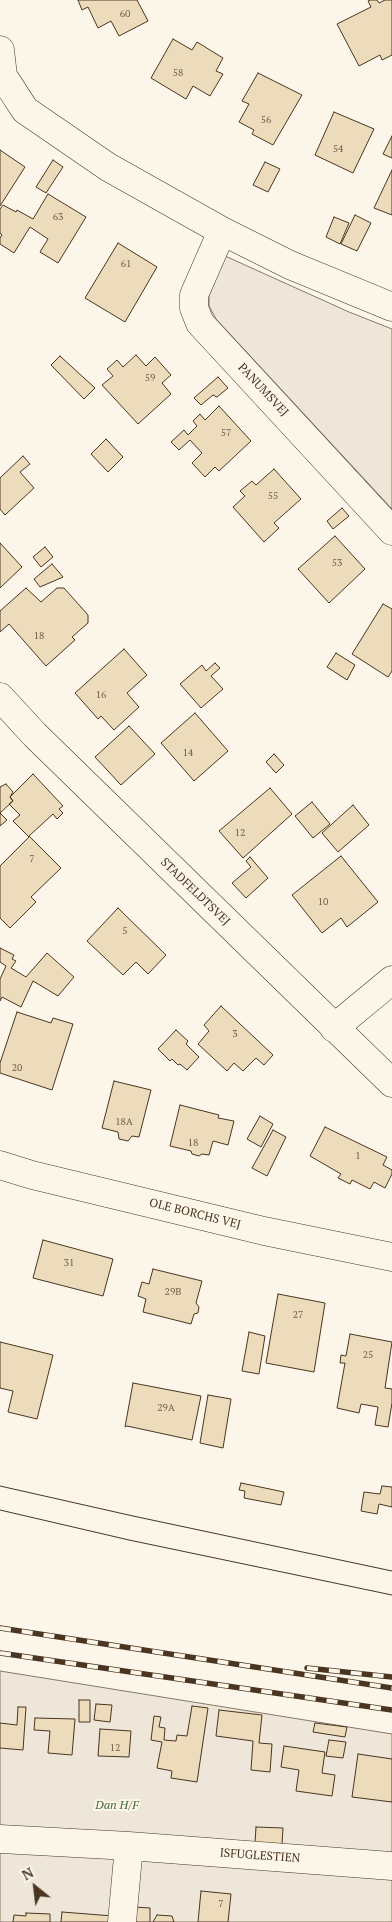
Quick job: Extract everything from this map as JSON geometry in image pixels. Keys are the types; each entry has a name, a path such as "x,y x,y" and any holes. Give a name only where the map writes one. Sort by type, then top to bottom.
{"street":[{"path":"0,50 3,76 25,110 108,167 222,231 290,265 392,307"},
{"name":"PANUMSVEJ","path":"222,231 194,295 194,308 200,323 392,531"},
{"name":"STADFELDTSVEJ","path":"0,697 35,735 392,1083"},
{"path":"334,1028 392,980"},
{"name":"OLE BORCHS VEJ","path":"0,1165 32,1175 254,1228 392,1257"},
{"name":"ISFUGLESTIEN","path":"0,1839 129,1846 392,1866"},
{"path":"122,1922 129,1846"}],"green space":[{"path":"225,256 349,312 392,329 392,509 216,319 209,306 209,293"},
{"name":"Dan H/F","path":"0,1671 392,1734 392,1922 0,1922"}],"building":[{"path":"78,0 137,0 148,21 119,36 111,21 98,28 88,7 82,10"},
{"path":"377,0 379,3 385,0 392,0 392,55 382,60 380,55 359,66 337,24 371,7 368,1"},
{"path":"173,39 192,50 197,42 223,58 216,71 223,74 210,96 193,86 186,99 151,78"},
{"path":"258,73 302,95 273,145 252,134 254,130 239,122 249,104 242,101"},
{"path":"334,112 374,129 353,173 315,155"},
{"path":"392,136 392,158 383,154"},
{"path":"0,150 25,167 0,206"},
{"path":"53,160 63,167 46,193 36,187"},
{"path":"265,162 280,169 268,192 253,185"},
{"path":"392,170 392,215 374,208"},
{"path":"48,194 86,217 58,263 40,252 48,239 30,227 14,253 0,244 2,235 0,233 0,209 3,205 33,219"},
{"path":"355,215 371,223 357,251 341,244"},
{"path":"334,217 349,223 340,244 326,237"},
{"path":"118,243 157,267 125,322 85,298"},
{"path":"136,355 146,366 155,357 171,375 162,383 171,394 138,424 102,385 113,376 107,369 117,360 123,367"},
{"path":"60,356 95,388 84,399 51,365"},
{"path":"218,377 228,388 217,397 213,395 201,405 194,398"},
{"path":"219,406 251,441 219,471 215,467 205,477 192,463 202,453 190,440 179,450 171,442 184,430 188,435 197,426 193,421 200,414 205,420"},
{"path":"106,439 123,457 108,472 91,454"},
{"path":"23,456 30,464 20,472 34,488 5,515 0,509 0,478"},
{"path":"274,469 301,499 274,523 279,528 264,542 233,507 245,496 240,491 252,481 256,485"},
{"path":"342,508 349,516 333,529 327,521"},
{"path":"335,536 365,569 329,603 298,569"},
{"path":"0,543 22,567 0,588"},
{"path":"45,547 53,557 41,567 33,557"},
{"path":"52,564 63,577 40,587 34,579"},
{"path":"26,588 41,602 57,588 64,588 88,615 88,623 72,637 75,640 46,666 9,624 0,632 0,611"},
{"path":"383,604 392,609 392,671 388,677 352,654"},
{"path":"124,649 147,675 127,693 139,707 114,730 101,716 98,719 75,693"},
{"path":"336,653 355,665 347,680 327,667"},
{"path":"215,663 220,668 211,676 223,689 201,708 180,684 202,665 206,671"},
{"path":"195,713 228,751 194,781 161,743"},
{"path":"129,726 155,754 121,785 95,757"},
{"path":"274,754 284,765 276,773 266,762"},
{"path":"33,774 63,806 59,809 63,813 57,819 53,814 29,836 61,868 31,897 36,902 10,928 0,918 0,866 29,837 13,821 20,815 9,804 13,801 10,797"},
{"path":"6,784 13,792 10,797 13,801 0,813 0,787"},
{"path":"270,788 292,814 243,858 219,831"},
{"path":"312,802 330,824 313,838 295,816"},
{"path":"353,805 369,825 338,852 322,833"},
{"path":"0,813 7,820 0,826"},
{"path":"341,856 378,902 347,927 341,918 322,933 292,895"},
{"path":"250,857 268,878 246,898 232,883 251,867 246,861"},
{"path":"118,908 166,955 148,974 136,962 123,975 87,941"},
{"path":"0,948 14,955 12,959 16,961 11,968 26,977 47,953 74,977 58,996 33,981 21,1007 2,997 0,1001 0,979 6,966 0,962"},
{"path":"221,1006 273,1055 264,1065 256,1058 243,1071 234,1063 227,1071 198,1044 209,1031 204,1025"},
{"path":"17,1012 51,1023 53,1018 73,1024 52,1090 0,1073 0,1063"},
{"path":"176,1030 188,1041 186,1044 199,1057 187,1070 172,1059 170,1061 158,1049"},
{"path":"114,1081 151,1090 139,1137 132,1136 128,1141 119,1139 118,1132 102,1128"},
{"path":"180,1105 219,1115 218,1118 234,1121 228,1145 213,1141 209,1155 202,1154 199,1156 192,1154 191,1151 170,1146"},
{"path":"260,1116 273,1124 261,1147 247,1139"},
{"path":"325,1127 387,1157 383,1165 392,1170 392,1174 385,1188 374,1182 370,1189 352,1180 350,1184 338,1178 341,1174 310,1156"},
{"path":"273,1130 286,1137 267,1176 252,1168"},
{"path":"43,1240 113,1259 103,1296 33,1278"},
{"path":"153,1269 202,1281 196,1303 199,1307 198,1313 194,1314 191,1324 143,1312 146,1299 138,1296 142,1282 149,1284"},
{"path":"278,1294 325,1303 314,1372 266,1363"},
{"path":"249,1332 265,1336 259,1374 242,1371"},
{"path":"350,1334 392,1342 385,1388 392,1389 388,1427 375,1425 378,1407 361,1404 359,1413 337,1408 345,1363 340,1363 341,1355 346,1356"},
{"path":"0,1342 53,1355 37,1419 8,1412 13,1391 0,1388"},
{"path":"133,1383 201,1396 192,1440 125,1427"},
{"path":"208,1395 231,1399 223,1448 200,1443"},
{"path":"241,1483 284,1492 281,1505 244,1498 245,1491 239,1490"},
{"path":"382,1486 392,1487 392,1507 379,1504 377,1514 361,1511 364,1492 380,1494"},
{"path":"79,1700 90,1700 90,1722 79,1722"},
{"path":"96,1704 112,1705 110,1722 94,1720"},
{"path":"192,1706 208,1708 197,1782 171,1778 172,1771 157,1768 162,1742 151,1740 154,1716 161,1717 159,1727 165,1728 164,1740 176,1741 177,1735 187,1736"},
{"path":"18,1707 26,1707 23,1750 0,1748 0,1723 17,1725"},
{"path":"219,1710 262,1715 259,1743 272,1744 270,1772 251,1770 253,1741 216,1736"},
{"path":"35,1718 75,1719 72,1755 48,1753 50,1731 34,1730"},
{"path":"315,1723 347,1727 345,1737 313,1732"},
{"path":"100,1729 131,1731 129,1757 98,1756"},
{"path":"329,1740 346,1742 343,1758 326,1756"},
{"path":"284,1746 325,1752 322,1773 335,1775 332,1796 296,1791 299,1770 281,1767"},
{"path":"358,1754 392,1759 392,1802 352,1797"},
{"path":"256,1827 283,1828 282,1844 255,1843"},
{"path":"201,1891 231,1894 228,1922 198,1922"},
{"path":"134,1907 150,1908 150,1922 133,1922"},
{"path":"62,1912 113,1916 112,1922 61,1922"},
{"path":"26,1913 50,1914 50,1922 13,1922 14,1915 26,1916"},
{"path":"157,1915 172,1916 174,1922 153,1922"}],"tram line":[{"path":"0,1486 392,1571"},
{"path":"0,1510 129,1540 392,1595"}],"railway":[{"path":"0,1628 392,1688"},
{"path":"0,1653 392,1710"},
{"path":"307,1668 392,1677"}]}
